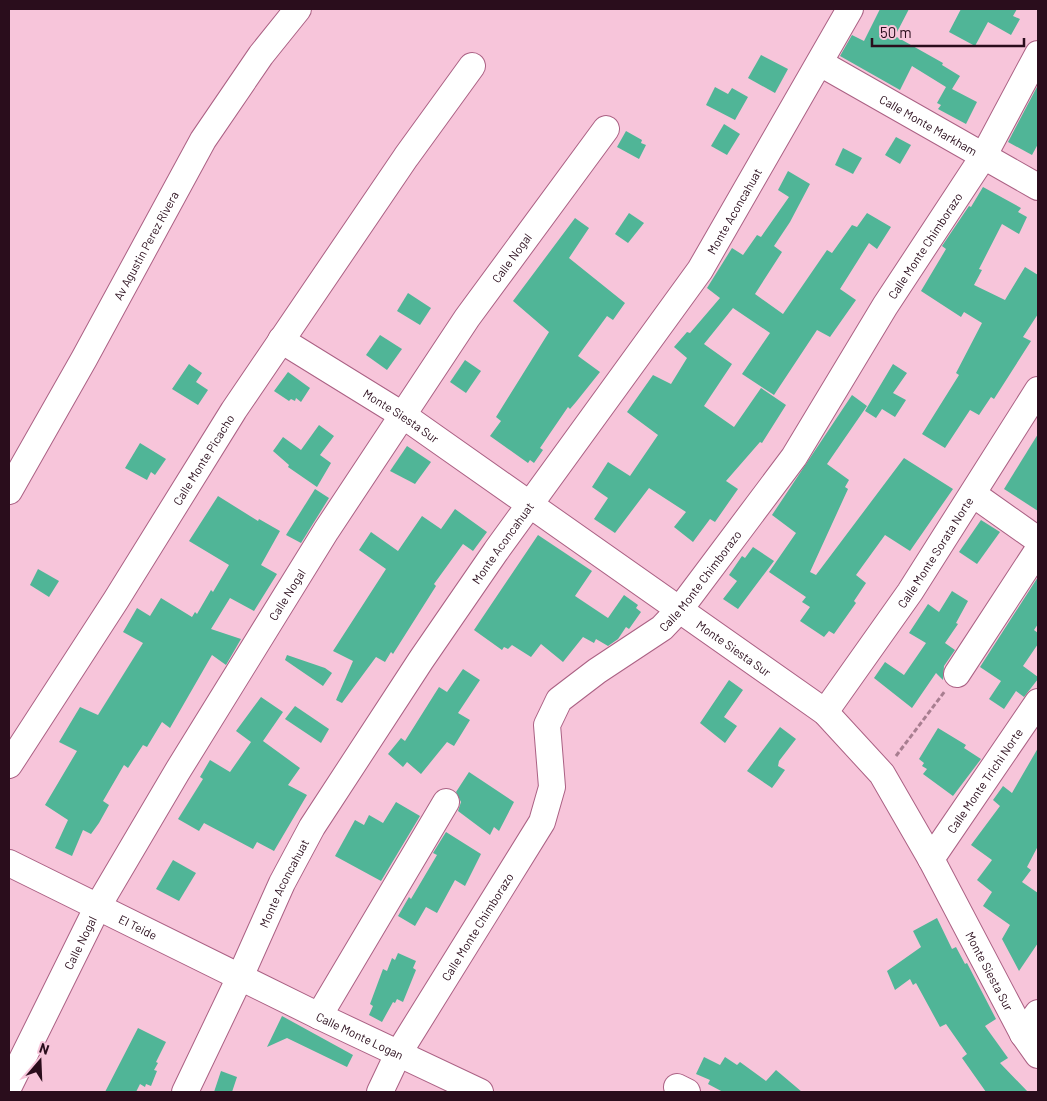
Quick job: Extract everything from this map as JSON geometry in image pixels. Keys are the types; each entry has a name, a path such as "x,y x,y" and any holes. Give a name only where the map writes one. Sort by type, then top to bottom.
{"street":[{"name":"Av Agustin Perez Rivera","path":"9,491 84,359 203,140 261,54 298,9"},
{"name":"Monte Aconcahuat","path":"185,1092 282,883 312,827 421,660 529,503 700,270 850,9"},
{"name":"Calle Monte Chimborazo","path":"380,1092 398,1054 542,822 552,788 547,725 559,700 597,671 662,628 680,609 794,456 885,306 983,157 1038,54"},
{"name":"Calle Monte Markham","path":"820,63 1038,187"},
{"name":"Calle Monte Picacho","path":"9,765 116,600 234,410 406,157 472,66"},
{"name":"Calle Nogal","path":"9,1086 98,906 177,772 326,532 404,416 466,318 606,129"},
{"name":"Monte Siesta Sur","path":"281,340 404,416 825,712 882,774 931,859 1031,1023 1038,1056"},
{"name":"Calle Monte Sorata Norte","path":"825,712 910,592 1038,390"},
{"path":"973,494 1038,540"},
{"path":"957,674 1038,550"},
{"name":"Calle Monte Trichi Norte","path":"931,859 1038,702"},
{"path":"319,1016 446,802"},
{"name":"El Teide","path":"9,862 240,977"},
{"name":"Calle Monte Logan","path":"240,977 480,1092"}],"path":[{"path":"882,774 957,674"}],"building":[{"path":"880,9 909,9 895,36 943,63 942,65 960,76 952,89 977,102 966,124 938,109 941,105 937,103 946,87 912,66 900,90 840,56 852,35 864,41"},
{"path":"961,9 1017,9 1013,16 1020,19 1011,35 988,22 975,46 949,32"},
{"path":"761,55 788,69 775,93 748,78"},
{"path":"1038,85 1038,144 1032,155 1008,142"},
{"path":"715,87 728,94 732,88 748,97 735,120 706,105"},
{"path":"724,124 740,134 727,155 711,146"},
{"path":"626,131 642,140 641,143 646,145 639,159 617,147"},
{"path":"896,137 911,145 900,164 885,155"},
{"path":"843,148 862,158 853,174 835,165"},
{"path":"788,171 810,184 790,222 774,246 782,252 755,294 783,314 827,250 832,253 852,225 857,227 867,213 891,227 877,249 869,243 840,289 856,300 830,337 817,330 774,395 742,374 770,333 733,308 704,344 732,364 704,406 734,427 761,388 786,405 762,443 760,442 726,481 738,489 715,522 710,519 693,542 674,527 686,512 649,488 615,533 594,519 608,498 592,487 608,462 630,476 658,435 627,412 653,375 671,384 687,358 674,347 687,332 690,333 720,298 707,288 732,248 743,255 757,235 761,237 789,197 778,190"},
{"path":"983,187 1021,208 1018,212 1027,217 1019,234 1002,224 979,269 982,270 974,285 1005,300 1025,267 1038,275 1038,314 1023,337 1031,341 994,399 991,397 979,415 970,410 945,448 922,434 959,375 956,373 982,323 964,312 961,317 921,291 946,249 942,246 969,206 971,207"},
{"path":"629,213 644,223 628,243 615,234"},
{"path":"575,218 589,228 569,258 625,303 613,320 607,316 578,356 600,372 570,409 568,407 540,448 543,450 534,463 530,460 528,463 490,436 501,421 496,417 549,332 513,301"},
{"path":"408,293 431,308 420,325 397,311"},
{"path":"380,335 402,349 387,370 366,355"},
{"path":"465,360 481,371 466,393 450,382"},
{"path":"189,364 202,373 196,382 208,390 198,405 172,389"},
{"path":"893,364 907,373 893,393 906,400 895,417 882,409 876,418 865,411"},
{"path":"288,372 310,388 301,402 296,398 295,401 291,399 289,401 274,391"},
{"path":"852,395 867,406 827,464 849,480 845,487 848,489 810,572 816,575 904,458 953,489 910,551 885,535 856,575 866,583 854,601 856,603 834,634 829,631 824,637 800,621 810,607 802,602 806,597 769,572 796,533 772,515"},
{"path":"319,425 334,436 320,455 331,463 317,487 288,467 289,465 273,451 283,437 301,450"},
{"path":"1038,434 1038,511 1004,489"},
{"path":"140,443 166,459 155,475 151,472 147,480 125,468"},
{"path":"407,446 431,462 415,484 390,471"},
{"path":"315,489 329,498 301,543 286,535"},
{"path":"218,496 258,521 259,519 280,531 261,565 277,574 254,611 230,598 211,629 241,639 226,665 212,655 170,728 162,722 147,747 143,745 128,768 124,765 103,801 109,805 99,823 91,834 83,830 72,856 55,848 68,820 45,805 77,751 59,742 80,707 98,715 143,643 123,632 137,608 150,616 161,598 192,617 195,612 197,614 211,590 213,592 229,565 189,541"},
{"path":"455,509 487,532 473,551 463,544 434,584 436,586 393,654 391,652 385,662 376,657 342,703 336,700 353,661 333,651 386,569 359,550 371,532 398,551 422,516 441,529"},
{"path":"981,520 1000,532 977,564 959,552"},
{"path":"538,535 592,571 575,596 608,618 624,595 638,605 636,608 641,612 629,629 626,627 618,639 608,646 596,639 594,643 583,637 563,662 541,644 531,657 512,645 508,649 504,647 502,650 474,630"},
{"path":"753,547 774,561 738,609 723,599 737,581 729,575 742,556 745,558"},
{"path":"38,569 59,581 49,597 30,585"},
{"path":"1038,577 1038,624 1034,630 1038,633 1038,644 1023,666 1038,677 1038,679 1024,697 1016,691 1004,709 989,699 1001,681 980,667"},
{"path":"952,591 968,601 956,623 958,624 945,643 955,650 944,666 943,680 936,673 912,708 874,678 885,662 904,675 926,643 909,633 928,604 939,612"},
{"path":"287,655 325,668 332,673 323,686 285,660"},
{"path":"463,669 480,680 458,713 470,720 454,746 447,742 421,774 407,762 403,767 388,754 401,738 405,741 439,687 447,692"},
{"path":"729,680 743,690 724,717 737,726 725,743 700,723"},
{"path":"261,697 283,712 263,741 300,768 288,785 307,795 274,851 257,842 253,849 204,823 199,831 178,819 203,779 200,777 210,760 230,772 251,742 236,731"},
{"path":"295,706 329,729 321,743 285,719"},
{"path":"780,727 796,739 779,761 778,766 785,770 772,788 747,771"},
{"path":"938,728 966,745 964,748 981,759 953,796 923,774 927,769 922,766 924,763 919,759"},
{"path":"1038,748 1038,846 1027,867 1031,870 1022,882 1038,893 1038,943 1019,971 1002,939 1010,925 983,906 992,892 977,880 992,860 971,845 1000,806 993,800 1003,786 1012,793"},
{"path":"469,772 514,802 499,831 494,827 490,835 458,811 461,802 456,792"},
{"path":"396,802 420,816 381,881 335,856 355,820 364,825 369,815 383,823"},
{"path":"446,832 481,854 465,886 455,880 437,913 426,907 415,926 398,916 409,897 411,899 437,855 433,853"},
{"path":"173,860 196,873 179,901 156,889"},
{"path":"937,918 952,949 956,947 965,964 967,963 996,1019 985,1026 1008,1058 1000,1063 1028,1092 986,1092 962,1058 967,1054 946,1024 940,1027 916,983 913,985 910,979 895,990 887,971 921,947 913,931"},
{"path":"398,953 416,961 413,968 416,970 403,1002 397,999 395,1003 393,1002 382,1022 369,1015 373,1006 370,1004 383,969 387,971 392,958 395,960"},
{"path":"282,1016 353,1055 347,1067 287,1038 267,1047"},
{"path":"138,1028 166,1042 156,1062 158,1063 154,1070 157,1071 151,1086 146,1084 145,1087 140,1084 136,1092 105,1092"},
{"path":"704,1057 720,1065 725,1057 737,1065 740,1062 766,1081 776,1070 802,1092 723,1092 708,1084 710,1080 696,1074"},
{"path":"221,1071 237,1077 232,1092 214,1092"}]}
